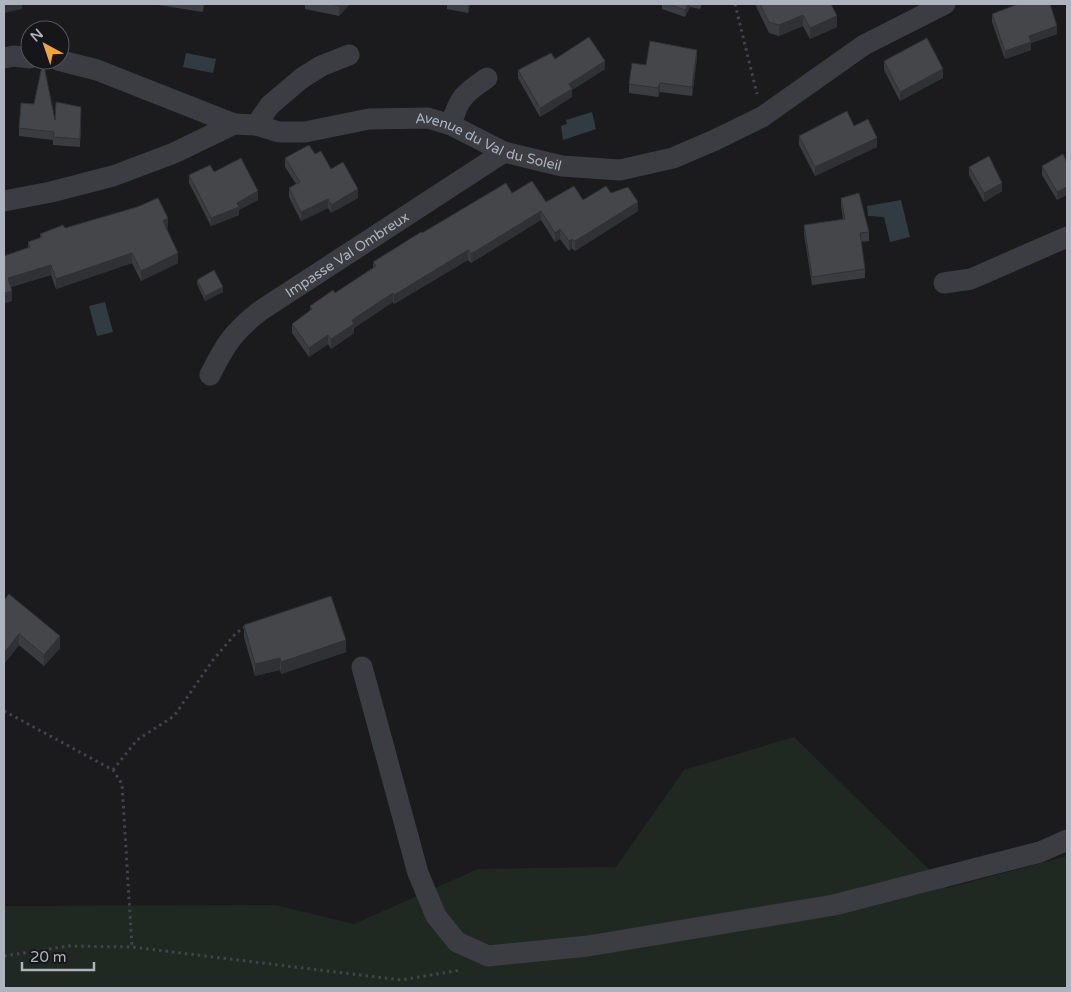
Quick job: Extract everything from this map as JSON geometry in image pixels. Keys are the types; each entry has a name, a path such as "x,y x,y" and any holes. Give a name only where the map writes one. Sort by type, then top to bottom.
{"street":[{"name":"Avenue du Val du Soleil","path":"4,201 52,192 113,176 174,154 234,124 256,125 279,132 306,132 369,119 428,118 451,125 504,152 562,166 620,170 673,158 762,117 864,45 945,4"},
{"path":"256,125 270,105 302,78 321,66 349,55"},
{"path":"4,58 20,57"},
{"path":"70,63 97,70 234,124"},
{"path":"451,125 456,106 468,92 487,78"},
{"name":"Impasse Val Ombreux","path":"210,375 225,345 242,325 254,315 504,152"},
{"path":"944,283 971,279 1067,237"},
{"path":"362,667 418,873 427,897 436,916 458,942 488,956 588,946 834,905 1040,852 1067,840"}],"path":[{"path":"735,4 762,117"},
{"path":"113,770 137,740 174,716 213,660 236,633 250,625"},
{"path":"4,711 113,770 122,784 132,947"},
{"path":"4,956 69,946 132,947 401,980 462,969 488,956"}],"shaded area":[{"path":"186,53 216,59 213,73 183,67"},
{"path":"592,112 596,129 563,140 561,126 567,124 566,120"},
{"path":"901,200 910,237 890,242 884,217 868,216 867,206"},
{"path":"105,302 113,332 97,336 89,306"},
{"path":"794,737 948,888 1067,856 1067,988 4,988 4,906 275,905 354,924 478,869 616,867 684,770"}],"building":[{"path":"669,4 688,4 685,10"},
{"path":"760,4 831,4 837,16 810,28 803,15 779,25 769,22"},
{"path":"1018,4 1050,4 1057,26 1029,36 1031,42 1005,51 992,14"},
{"path":"589,37 605,61 569,84 572,89 540,108 518,70 551,53 555,59"},
{"path":"927,38 943,69 900,92 884,61"},
{"path":"650,41 697,50 692,87 660,83 658,88 629,84 632,63 646,65"},
{"path":"41,70 45,70 55,120 56,102 81,107 80,139 53,137 54,132 19,128 21,103 34,104"},
{"path":"847,111 854,126 868,119 877,138 815,167 799,136"},
{"path":"309,145 315,154 321,151 331,169 343,162 358,189 331,205 328,199 301,212 289,188 300,182 285,158"},
{"path":"1063,154 1067,163 1067,187 1057,192 1042,166"},
{"path":"989,156 1002,183 984,193 969,167"},
{"path":"241,158 258,191 237,203 239,207 211,218 189,175 210,165 214,172"},
{"path":"532,181 546,202 574,186 583,200 606,186 611,193 628,187 638,202 575,241 572,239 569,241 560,229 555,233 541,211 471,254 468,250 394,295 393,293 352,320 354,324 331,339 328,335 309,348 292,324 312,309 310,306 333,290 335,293 376,266 373,262 421,232 506,183 512,193"},
{"path":"859,193 869,232 860,233 865,269 812,277 804,225 845,219 841,198"},
{"path":"158,198 168,218 163,221 178,253 141,271 132,253 56,279 51,265 8,278 12,291 4,293 4,256 30,247 28,242 42,237 40,234 63,225 65,228 137,207"},
{"path":"214,270 223,287 205,296 197,280"},
{"path":"9,594 60,636 44,655 19,634 4,653 4,600"},
{"path":"331,596 346,640 281,662 280,658 255,664 244,625"}]}
